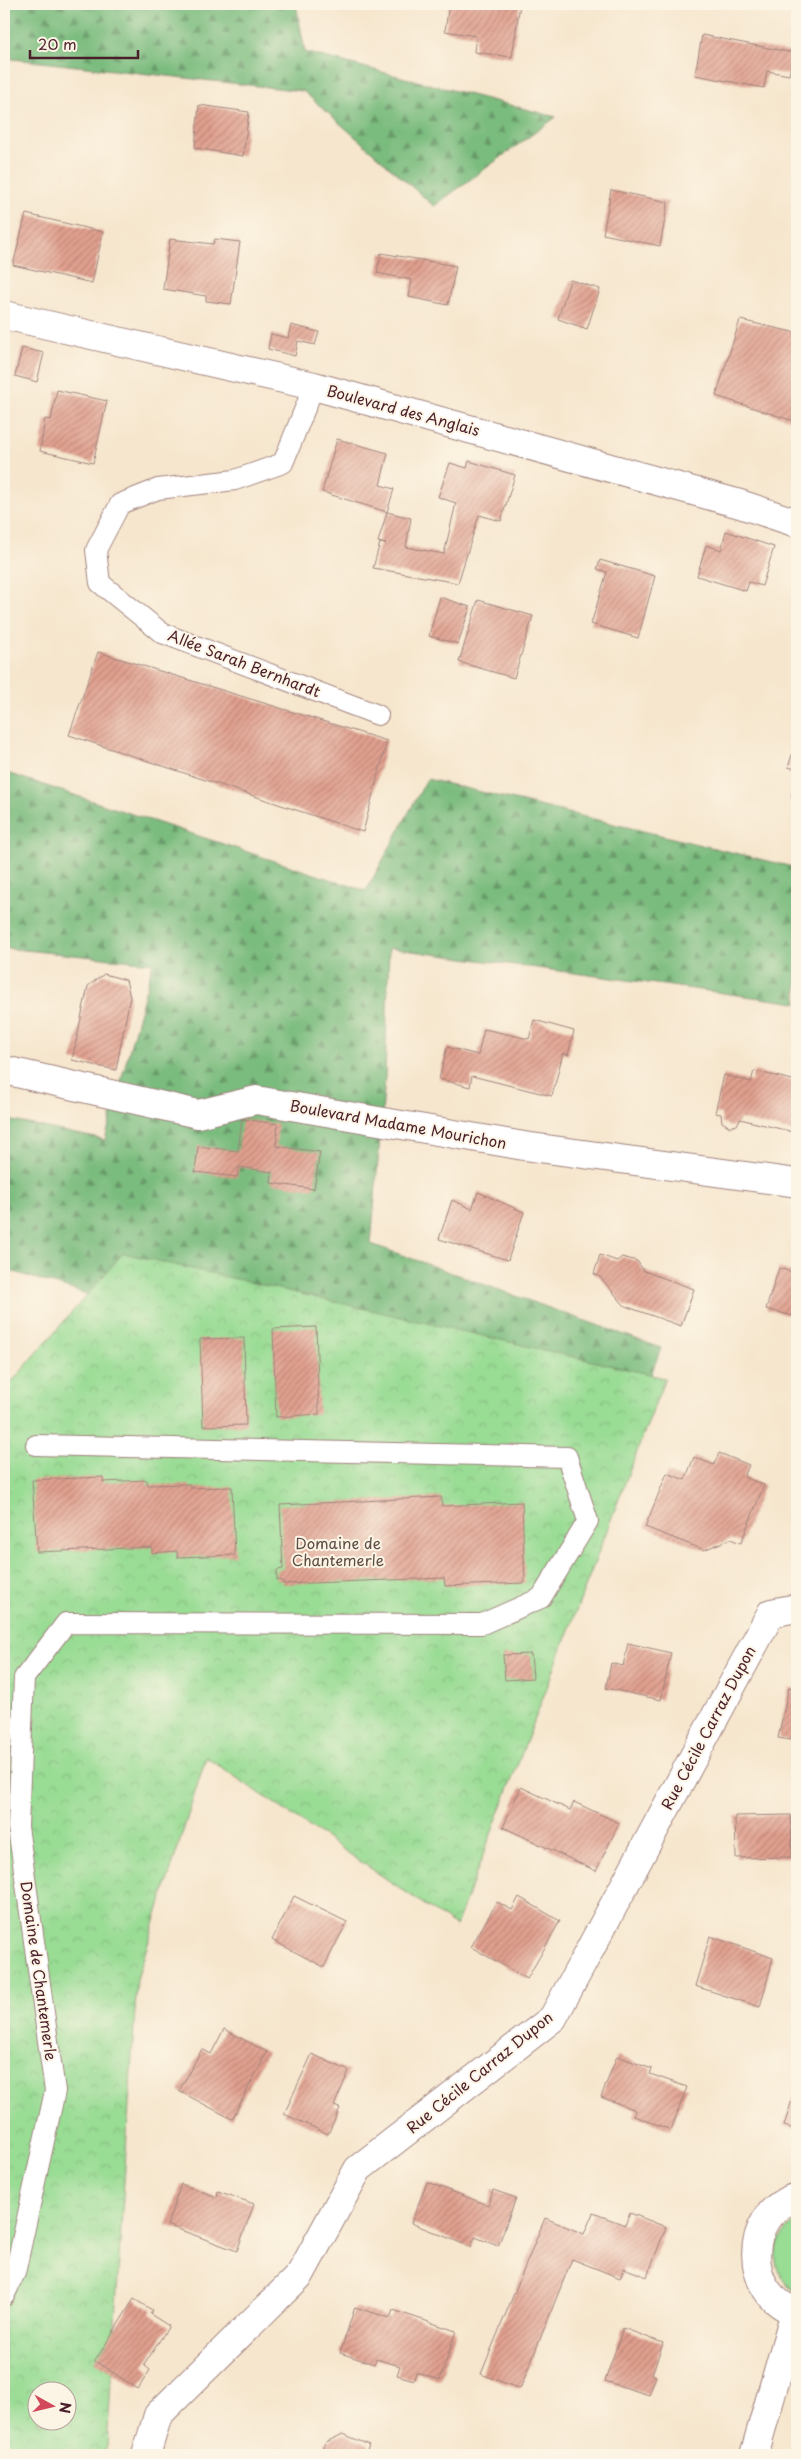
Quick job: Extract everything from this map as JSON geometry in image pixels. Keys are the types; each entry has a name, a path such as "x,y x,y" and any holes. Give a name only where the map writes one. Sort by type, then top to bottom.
{"street":[{"name":"Boulevard des Anglais","path":"4,316 314,386 740,504 797,523"},
{"name":"Boulevard Madame Mourichon","path":"4,1070 198,1114 256,1100 795,1190"},
{"name":"Rue Cécile Carraz Dupon","path":"146,2455 158,2415 300,2275 358,2169 553,2018 771,1613 797,1608"},
{"path":"754,2455 796,2312 777,2302 764,2286 756,2267 755,2247 761,2228 773,2211 797,2197"}],"lane":[{"name":"Allée Sarah Bernhardt","path":"314,386 283,463 235,480 158,489 120,504 96,550 100,583 162,633 378,715"},
{"name":"Domaine de Chantemerle","path":"4,2296 16,2273 55,2091 18,1827 24,1678 66,1623 482,1624 541,1598 588,1521 567,1457 36,1445"}],"green space":[{"path":"4,4 296,4 305,52 556,117 434,206 303,91 4,58"},
{"path":"4,772 366,891 427,779 797,868 797,1003 389,948 385,1078 371,1244 661,1348 455,1899 333,1368 4,1269 4,1119 105,1140 153,963 4,948"},
{"name":"Domaine de Chantemerle","path":"123,1253 665,1378 456,1926 206,1757 137,1979 107,2446 103,2455 4,2455 4,1391"},
{"path":"797,2221 797,2294 781,2277 776,2257 777,2247 781,2238 787,2229"}],"building":[{"path":"449,4 520,4 512,57 474,52 476,36 445,31"},
{"path":"702,35 794,53 789,75 767,71 764,88 695,75"},
{"path":"199,105 249,112 243,156 195,148"},
{"path":"611,190 668,202 660,246 603,234"},
{"path":"26,214 103,232 92,283 13,265"},
{"path":"170,239 213,244 215,239 240,242 231,304 206,301 206,296 163,289"},
{"path":"381,253 456,266 448,305 409,297 412,280 377,273"},
{"path":"570,280 600,289 587,329 558,319"},
{"path":"740,320 797,333 797,422 716,396"},
{"path":"291,325 319,332 315,345 298,341 295,356 268,349 271,334 288,338"},
{"path":"22,348 44,353 37,382 15,376"},
{"path":"57,390 107,401 93,463 40,451 45,419 51,420"},
{"path":"337,439 388,453 380,485 394,489 387,512 322,492"},
{"path":"469,461 515,475 501,521 479,515 458,583 373,568 380,543 386,544 378,542 387,512 411,518 406,547 444,554 456,503 438,497 450,463 467,468"},
{"path":"726,531 774,547 762,586 749,582 746,591 697,576 706,545 721,550"},
{"path":"600,560 655,576 638,638 591,624 607,572 597,569"},
{"path":"440,597 470,607 458,644 429,636"},
{"path":"478,600 533,616 514,678 459,662"},
{"path":"98,652 387,741 363,832 69,735"},
{"path":"797,740 797,769 788,767"},
{"path":"797,773 797,799 791,797"},
{"path":"104,974 126,980 130,997 116,1070 72,1060 88,986"},
{"path":"534,1020 574,1031 568,1055 563,1053 552,1096 472,1076 470,1087 439,1079 447,1047 478,1055 484,1029 529,1039"},
{"path":"754,1071 797,1081 797,1133 740,1119 737,1125 730,1127 722,1122 721,1114 715,1113 724,1075 751,1082"},
{"path":"242,1119 278,1124 276,1146 320,1152 314,1189 271,1183 272,1172 239,1167 237,1177 195,1172 198,1146 238,1151"},
{"path":"478,1192 524,1212 508,1260 439,1239 452,1200 472,1209"},
{"path":"600,1255 617,1261 622,1257 637,1261 644,1271 694,1289 681,1326 625,1306 599,1276 594,1274"},
{"path":"779,1268 797,1274 797,1317 766,1309"},
{"path":"316,1327 319,1414 276,1417 273,1329"},
{"path":"244,1338 246,1425 203,1426 200,1339"},
{"path":"719,1453 749,1465 744,1477 764,1485 741,1543 730,1539 704,1550 645,1527 667,1473 685,1480 694,1457 714,1465"},
{"path":"103,1477 103,1482 147,1480 148,1485 190,1484 190,1488 232,1487 235,1555 177,1557 177,1551 152,1553 152,1547 37,1552 32,1480"},
{"path":"441,1497 442,1506 522,1502 525,1583 445,1586 444,1578 283,1584 283,1581 277,1580 277,1570 283,1569 280,1505"},
{"path":"628,1643 671,1653 661,1700 606,1688 611,1663 623,1666"},
{"path":"531,1654 533,1678 505,1680 503,1655"},
{"path":"789,1687 797,1689 797,1741 778,1738"},
{"path":"521,1787 570,1810 574,1802 619,1823 596,1871 503,1827"},
{"path":"791,1815 792,1857 736,1858 735,1816"},
{"path":"294,1896 347,1922 324,1967 272,1940"},
{"path":"519,1897 560,1921 527,1979 471,1947 497,1902 512,1910"},
{"path":"710,1936 773,1958 760,2007 695,1986"},
{"path":"224,2029 267,2052 232,2119 179,2091 202,2049 211,2054"},
{"path":"312,2054 349,2071 334,2106 340,2108 328,2134 284,2114"},
{"path":"617,2056 652,2069 650,2074 687,2087 671,2130 634,2116 636,2110 601,2097"},
{"path":"795,2090 797,2091 797,2130 784,2126"},
{"path":"427,2182 488,2205 493,2190 516,2198 498,2246 475,2237 471,2247 411,2223"},
{"path":"181,2184 217,2197 218,2191 254,2204 237,2251 167,2225"},
{"path":"593,2213 625,2225 630,2213 666,2227 647,2277 624,2268 620,2278 572,2259 520,2389 481,2374 545,2218 584,2234"},
{"path":"134,2299 152,2310 150,2314 169,2326 144,2365 150,2370 138,2389 95,2361"},
{"path":"355,2307 390,2318 393,2310 456,2331 440,2380 416,2372 414,2380 397,2375 400,2366 376,2359 374,2364 340,2353"},
{"path":"623,2328 663,2343 652,2374 656,2376 649,2395 605,2381"},
{"path":"343,2434 369,2445 367,2451 378,2455 321,2455 326,2442"}]}
